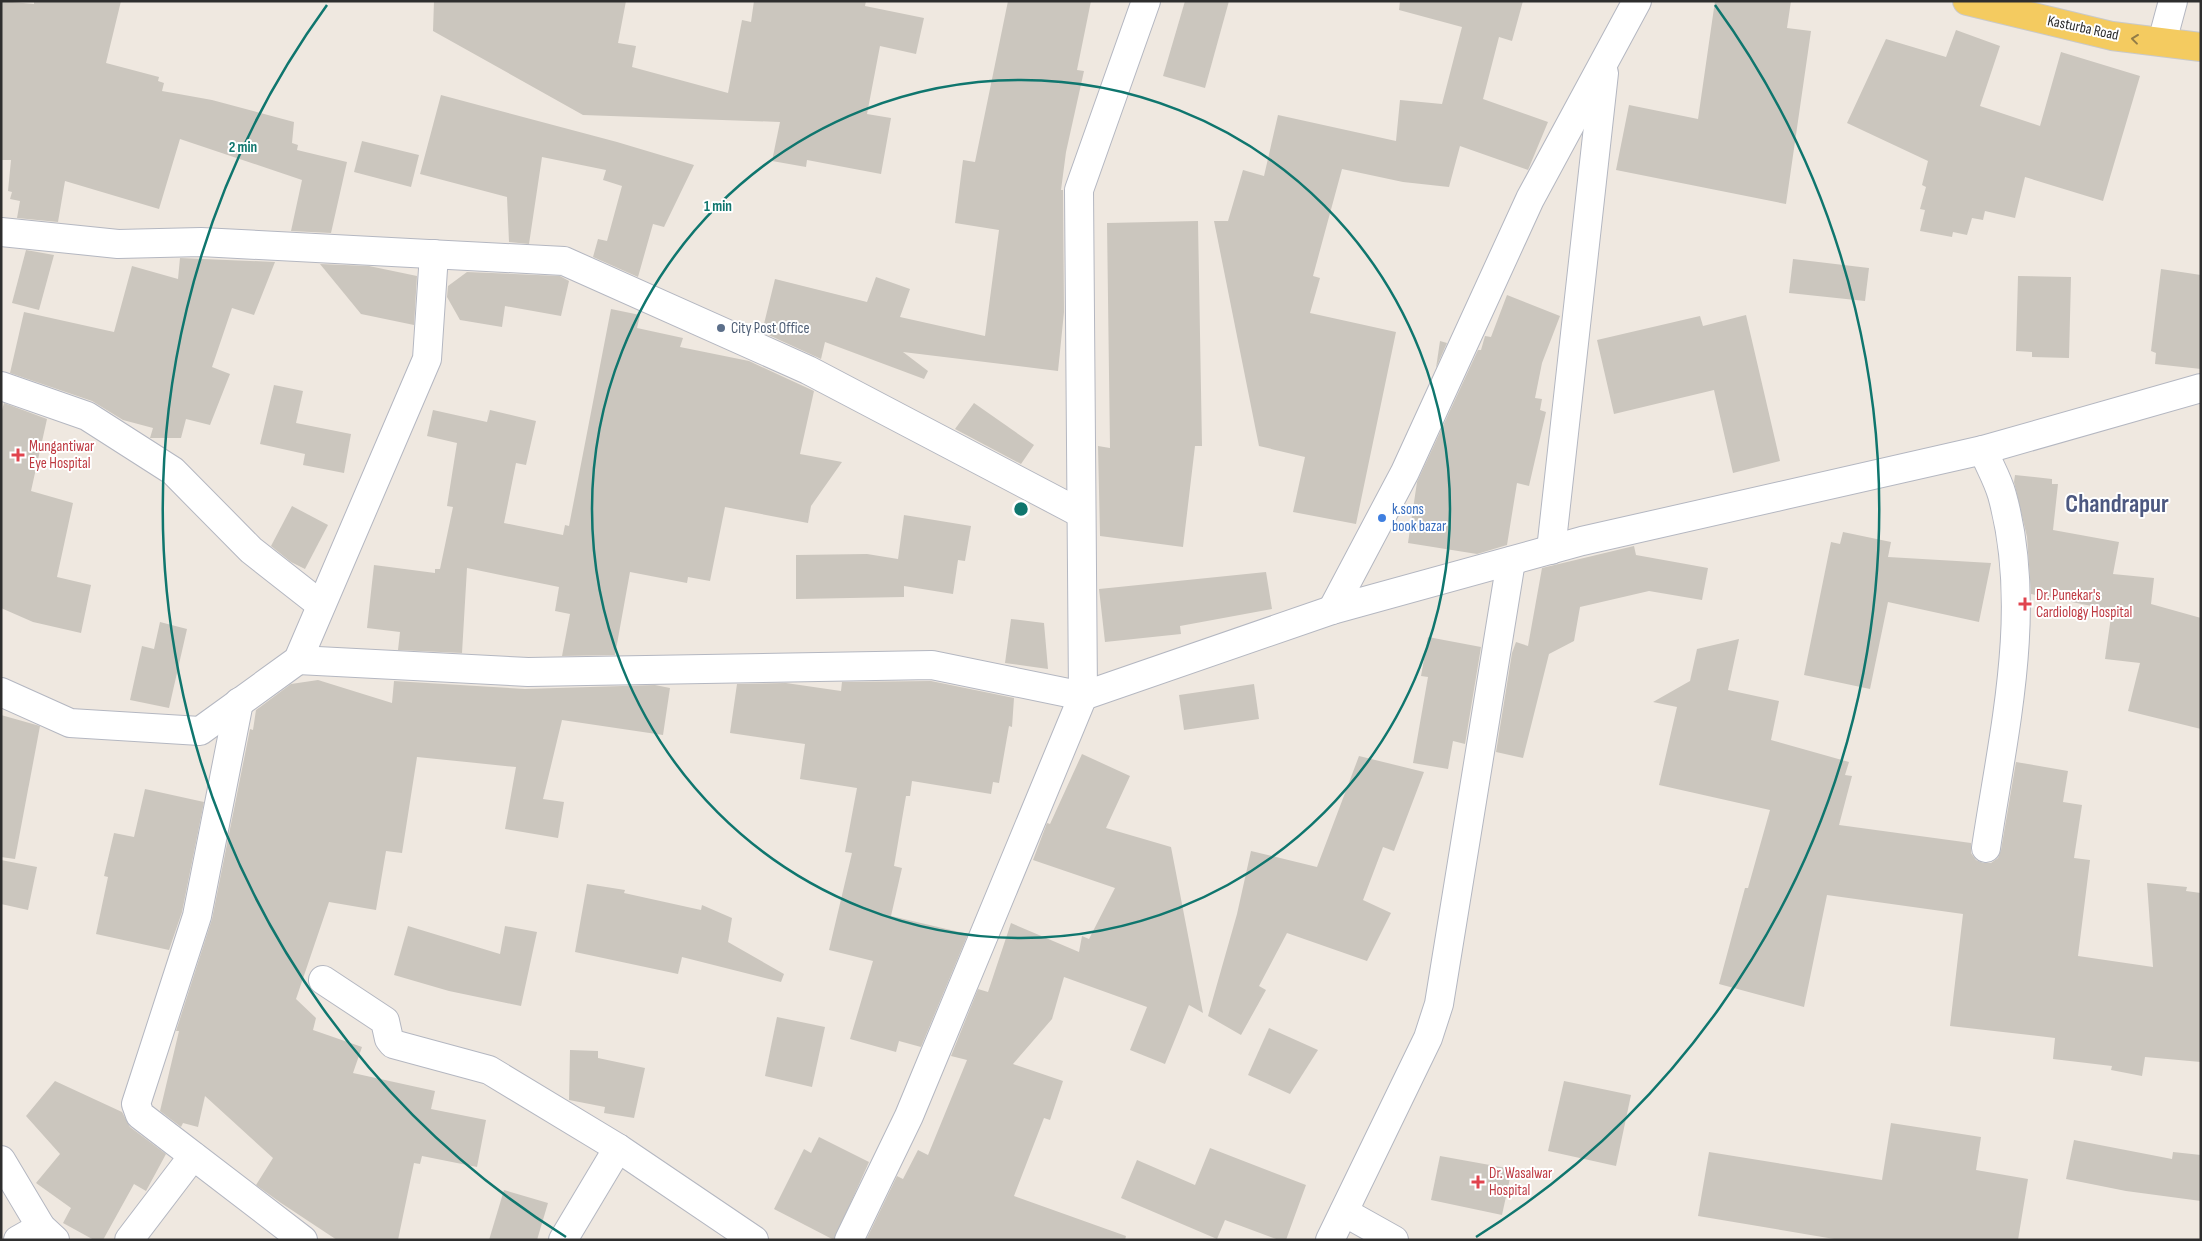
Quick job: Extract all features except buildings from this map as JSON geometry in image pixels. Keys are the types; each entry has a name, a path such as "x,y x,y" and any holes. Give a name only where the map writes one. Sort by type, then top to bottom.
{"main road":[{"name":"Kasturba Road","path":"1967,1 2112,36 2201,48"}],"street":[{"path":"849,1240 909,1116 1083,696 1080,513 1079,190 1146,1"},
{"path":"1332,610 1405,472 1530,199 1637,1"},
{"path":"2162,42 2173,1"},
{"path":"1551,550 1605,59"},
{"path":"1,232 118,244 200,242 564,261 808,370 1080,513"},
{"path":"1,692 70,723 200,731 298,660 427,359 434,254"},
{"path":"1,386 87,416 174,471 251,550 321,605"},
{"path":"298,660 528,672 932,664 1083,696 1332,610 1551,550 1983,450 2201,388"},
{"path":"1983,450 2002,494 2011,541 2017,628 1986,848"},
{"path":"1330,1240 1428,1038 1439,1004 1511,561"},
{"path":"238,702 197,916 136,1104 140,1115 303,1240"},
{"path":"322,980 385,1021 389,1039 393,1044 486,1068 618,1148 754,1240"},
{"path":"563,1240 618,1148"},
{"path":"128,1240 193,1156"},
{"path":"1,1160 38,1235"},
{"path":"1344,1212 1394,1240"}],"place":[{"name":"City Post Office","path":"721,328"},
{"name":"Mungantiwar Eye Hospital","path":"18,455"},
{"name":"k.sons book bazar","path":"1382,518"},
{"name":"Dr. Punekar's Cardiology Hospital","path":"2025,604"},
{"name":"Dr. Wasalwar Hospital","path":"1478,1182"}],"district":[{"name":"Chandrapur","path":"2117,504"}]}
